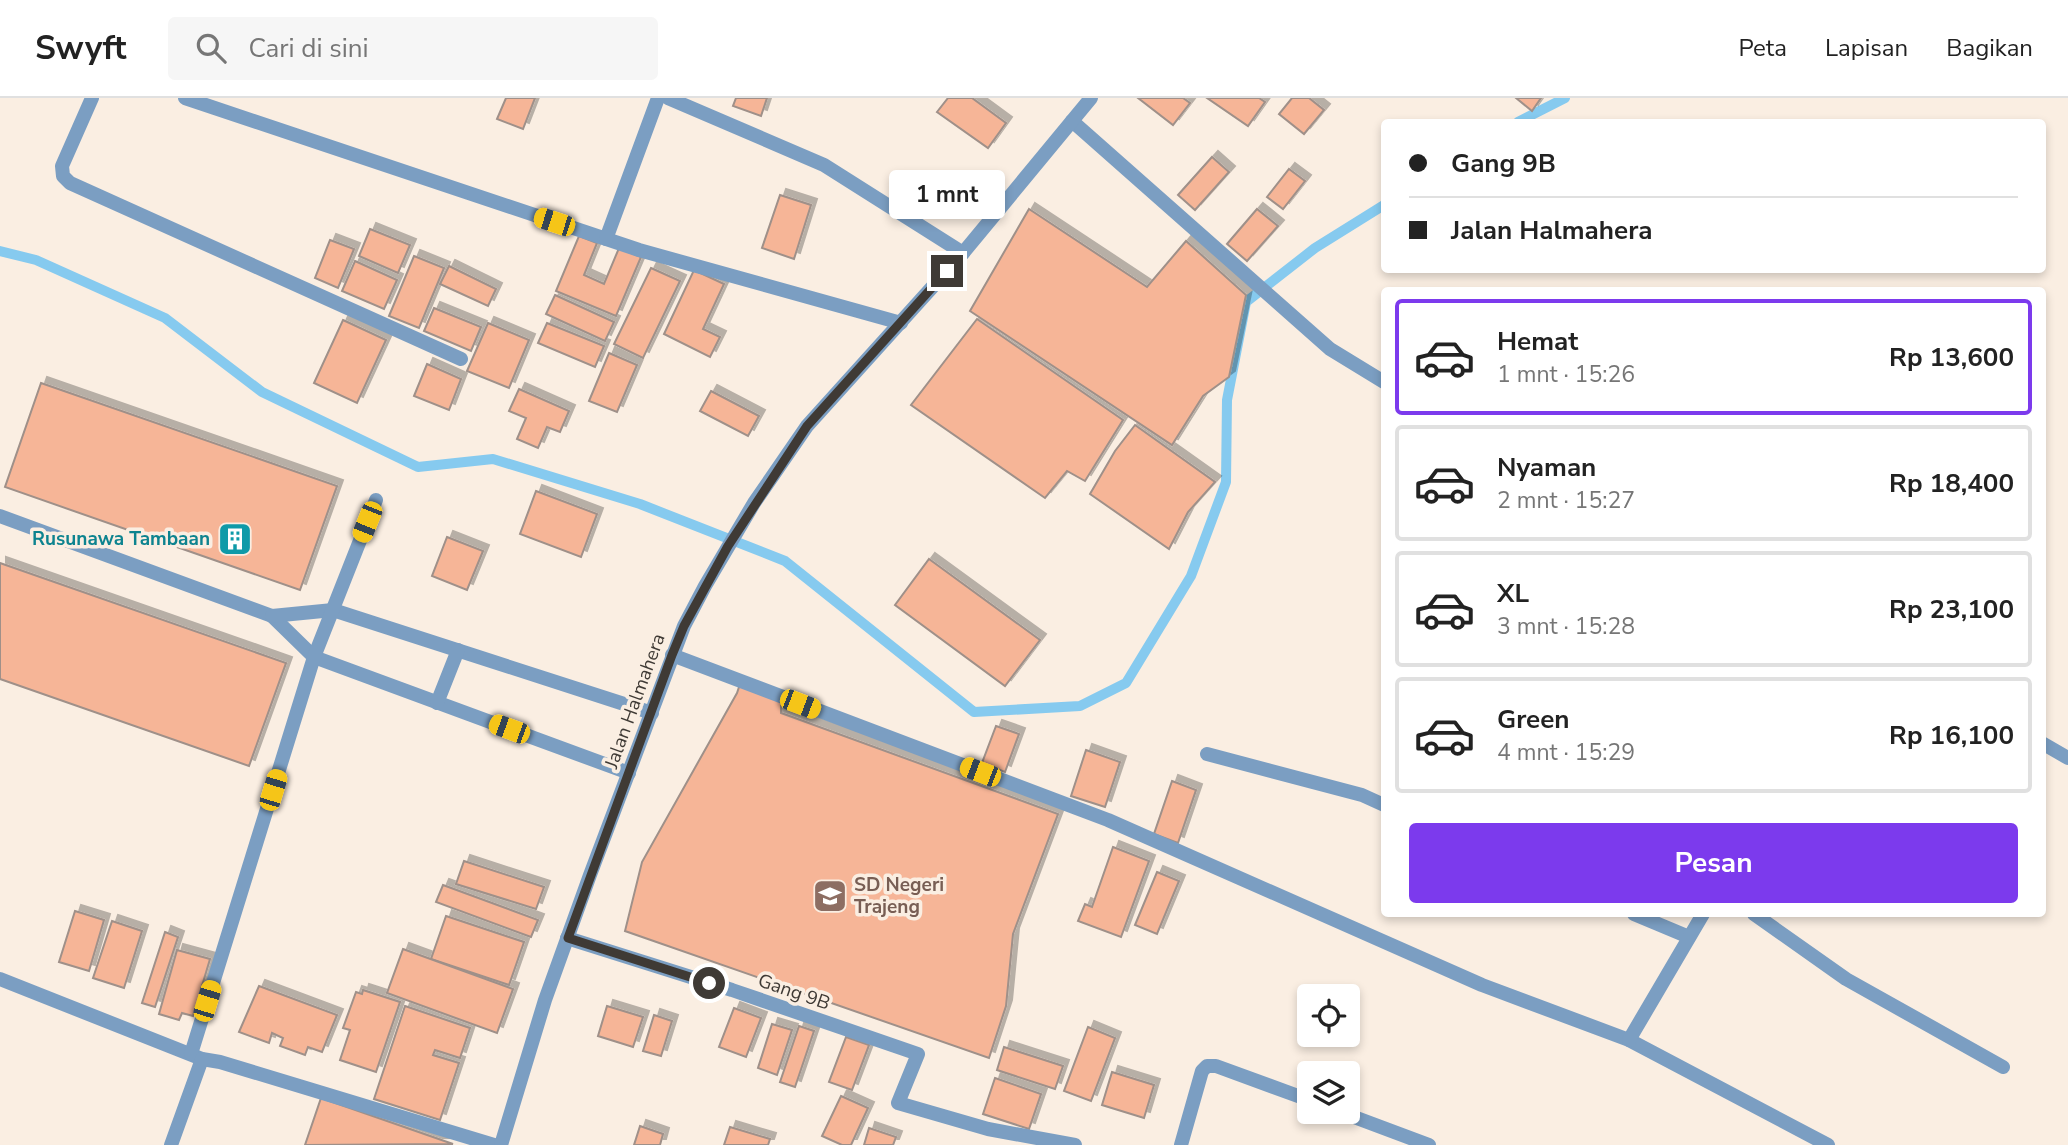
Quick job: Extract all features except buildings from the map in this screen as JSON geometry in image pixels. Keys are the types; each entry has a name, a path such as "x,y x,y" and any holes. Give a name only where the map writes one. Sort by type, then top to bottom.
{"street":[{"path":"92,98 62,166 63,176 70,183 461,359"},
{"path":"185,98 606,239 901,323"},
{"path":"606,239 658,98"},
{"path":"668,98 824,165 963,253"},
{"name":"Jalan Halmahera","path":"501,1145 545,1000 672,655 684,626 728,546 807,426 963,253 1091,98"},
{"path":"1072,121 1330,349 1381,380"},
{"path":"171,1145 314,657 376,500"},
{"path":"0,516 272,616 314,657 629,773"},
{"path":"272,616 332,610 652,713"},
{"path":"437,702 457,650"},
{"path":"672,655 1108,820 1482,985 1629,1040 1828,1145"},
{"path":"2046,745 2068,758"},
{"path":"1208,754 1362,796 1381,804"},
{"path":"1641,917 1689,937"},
{"path":"1629,1040 1701,917"},
{"path":"1758,917 1846,979 2003,1067"},
{"name":"Gang 9B","path":"568,938 732,990 918,1054 898,1103 988,1129 1075,1145"},
{"path":"0,979 196,1056 494,1145"},
{"path":"1181,1145 1202,1071 1207,1066 1216,1066 1297,1096"},
{"path":"1360,1119 1429,1145"}],"waterway":[{"path":"1524,119 1565,98"},
{"path":"0,251 36,260 165,318 262,392 418,467 493,459 640,504 785,561 974,712 1080,706 1126,683 1191,576 1226,482 1227,400 1246,302 1315,248 1381,207"}],"place":[{"name":"Rusunawa Tambaan","path":"235,539"},
{"name":"SD Negeri Trajeng","path":"830,896"}],"route":[{"path":"709,983 568,938 672,655 705,586 754,503 807,426 947,271"}]}
